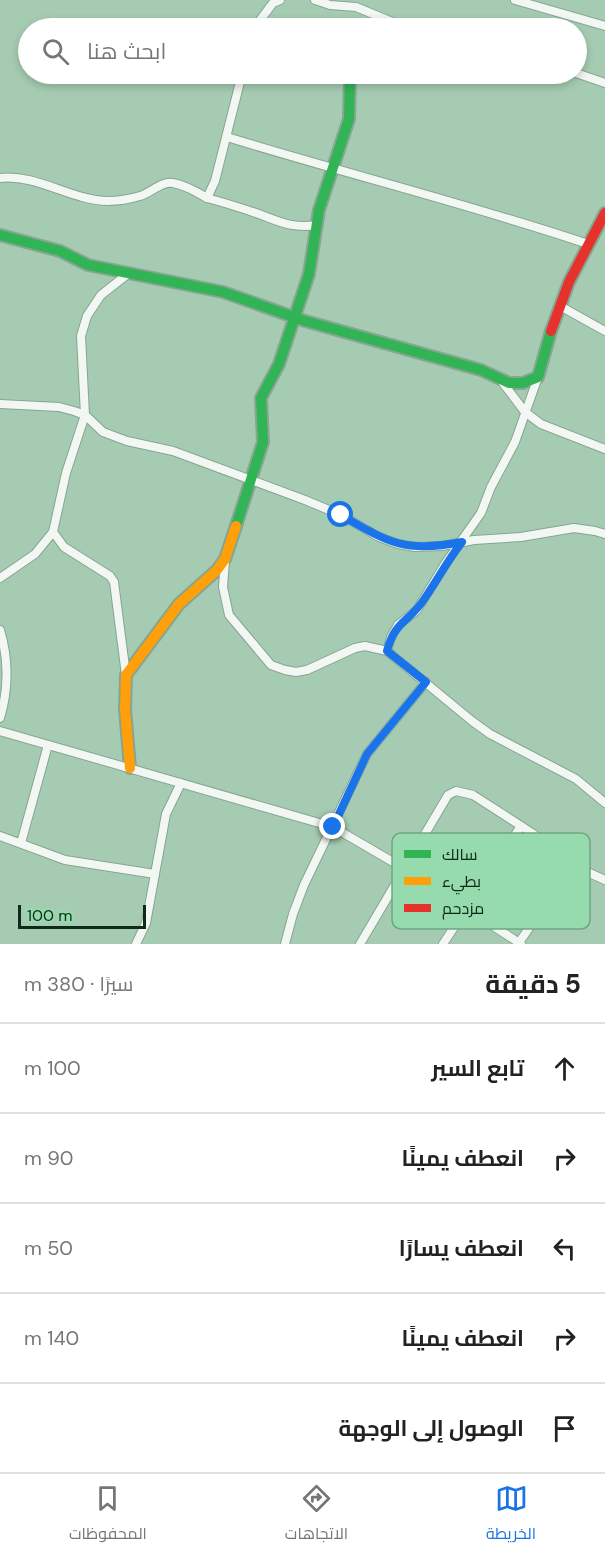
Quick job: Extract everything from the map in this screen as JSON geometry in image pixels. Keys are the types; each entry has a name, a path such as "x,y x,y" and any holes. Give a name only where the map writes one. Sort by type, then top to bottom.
{"street":[{"path":"262,18 273,3 279,0"},
{"path":"315,0 330,5 356,7 382,18"},
{"path":"515,0 577,18"},
{"path":"587,21 605,26"},
{"path":"587,77 605,83"},
{"path":"207,198 215,181 240,84"},
{"path":"350,84 349,119 316,225 309,274 279,364 261,398 262,442 225,559 223,587 230,615 271,665 285,670 296,672 307,670 355,648 365,646 387,651 490,734 576,779 605,803"},
{"path":"227,137 519,221 588,244"},
{"path":"0,178 20,177 88,199 109,201 140,196 165,183 173,183 207,198 255,212 287,226 316,225"},
{"path":"387,651 391,637 398,626 417,610 445,564 481,513 491,487 515,442 560,306 588,244 600,227 605,213"},
{"path":"0,235 60,251 88,265 223,292 295,317 481,370 503,382 521,384 531,382 538,377"},
{"path":"0,578 26,562 53,532 66,473 85,415 81,336 87,316 101,295 129,273"},
{"path":"560,306 605,331"},
{"path":"503,382 525,412 541,424 605,449"},
{"path":"0,404 59,407 85,415 103,432 127,441 173,451 251,480 341,515 379,537 398,544 415,547 521,537 574,528 605,534"},
{"path":"53,532 64,547 110,576 114,582 126,675 125,710 130,768"},
{"path":"126,675 179,604 217,570 225,559"},
{"path":"0,630 5,647 8,678 0,718"},
{"path":"285,944 304,885 367,754 426,682"},
{"path":"0,731 333,827 392,861"},
{"path":"21,843 48,745"},
{"path":"136,944 146,923 166,814 181,783"},
{"path":"426,833 448,795 456,791 473,795 531,833"},
{"path":"516,833 521,826"},
{"path":"0,836 65,860 155,874"},
{"path":"590,873 605,880"},
{"path":"360,944 392,891"},
{"path":"443,944 453,929"},
{"path":"497,929 519,944 529,929"}],"traffic: fast":[{"path":"236,526 263,442 261,398 279,364 309,274 319,210 349,119 350,84"},
{"path":"0,235 60,251 88,265 223,292 305,321 481,370 509,383 523,383 538,377 551,331"}],"traffic: slow":[{"path":"130,768 125,709 126,675 179,604 217,570 225,559 236,526"}],"traffic: jam":[{"path":"551,331 569,282 605,213"}],"route":[{"path":"333,827 367,754 426,682 387,651 391,637 398,626 417,610 426,598 445,564 462,542 442,546 415,547 398,544 379,537 341,515"}]}
